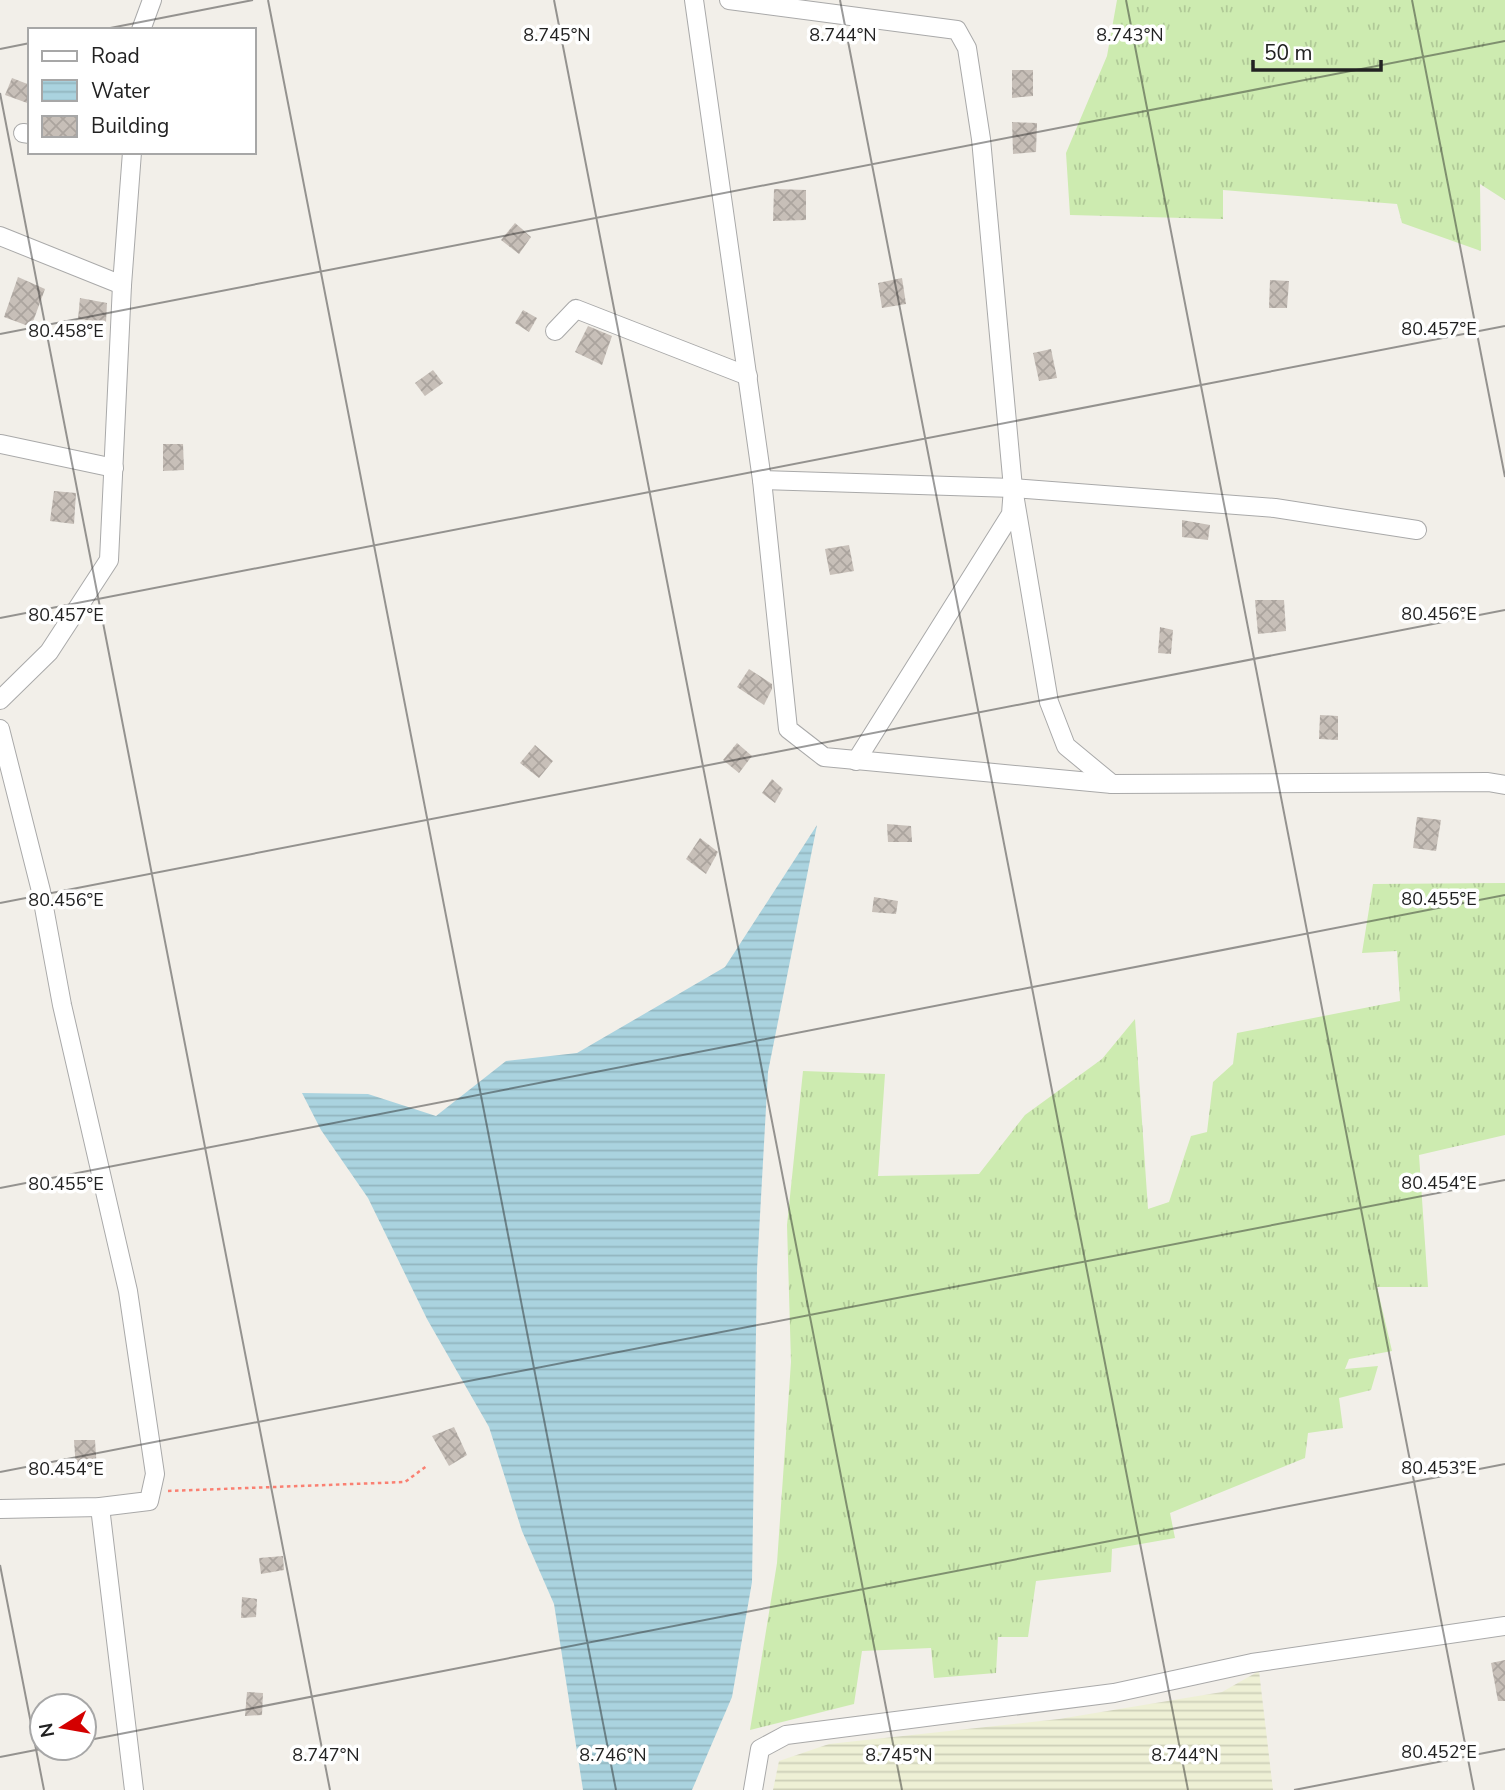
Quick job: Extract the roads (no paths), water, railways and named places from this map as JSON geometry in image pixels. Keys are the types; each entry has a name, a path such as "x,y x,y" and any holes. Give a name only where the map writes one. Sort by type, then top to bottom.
{"street":[{"path":"142,28 152,0"},
{"path":"694,0 762,480 788,729 824,757 1112,784 1488,782 1505,785"},
{"path":"729,0 957,30 967,48 981,139 1013,488 1049,702 1066,746 1112,784"},
{"path":"0,700 49,652 109,561 122,285 132,154"},
{"path":"0,236 122,285"},
{"path":"555,331 576,309 748,376"},
{"path":"1,444 114,468"},
{"path":"762,480 1013,488 1275,508 1417,530"},
{"path":"856,761 1011,514 1013,488"},
{"path":"0,729 41,891 62,1004 128,1291 155,1474 149,1501 100,1507 0,1509"},
{"path":"100,1507 134,1790"},
{"path":"753,1790 760,1749 786,1735 1114,1693 1252,1663 1505,1626"}],"water":[{"path":"817,825 768,1072 757,1269 752,1582 732,1697 692,1790 583,1790 554,1604 522,1531 489,1427 427,1319 368,1198 321,1130 302,1093 368,1094 436,1116 506,1061 577,1053 725,967"}]}
